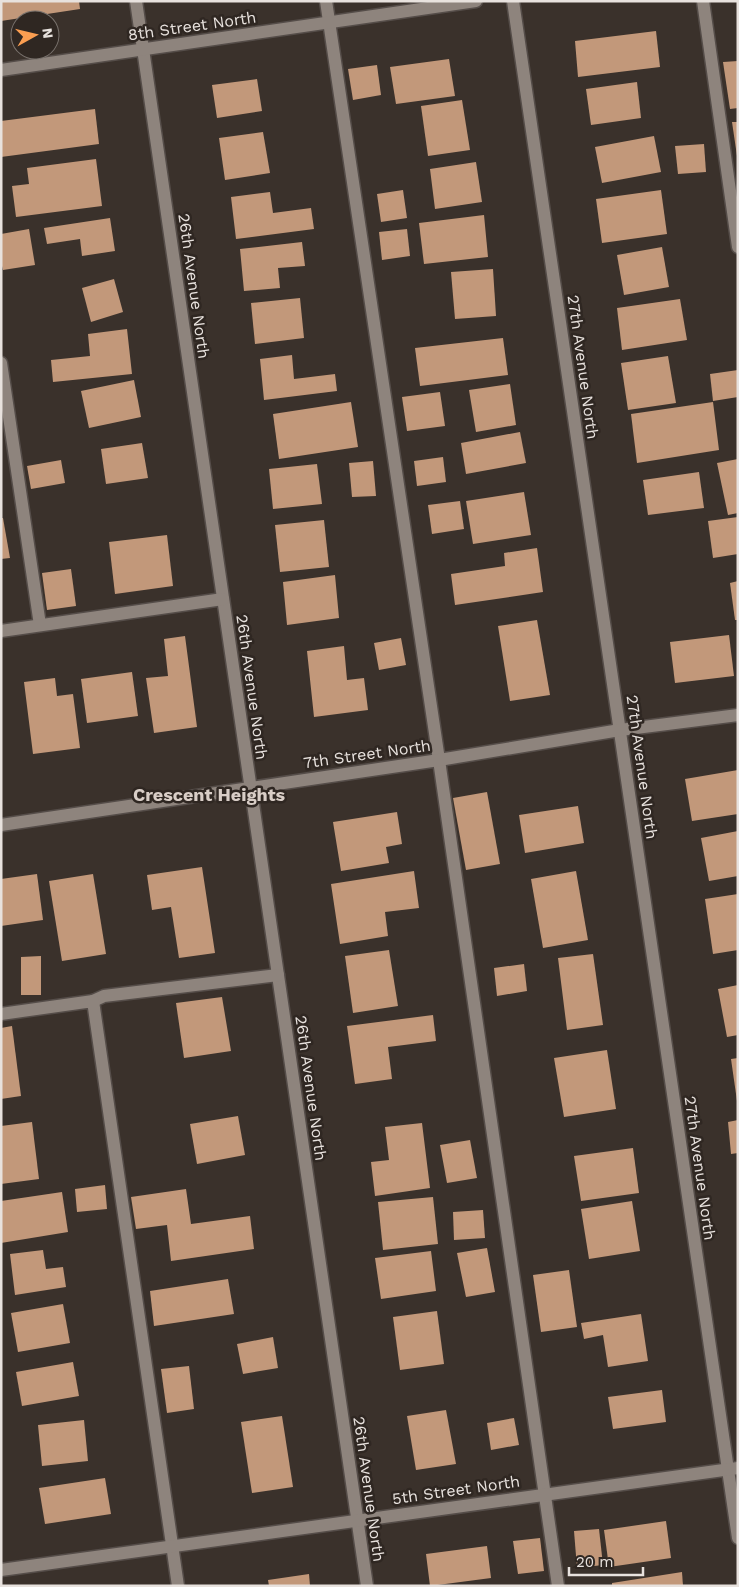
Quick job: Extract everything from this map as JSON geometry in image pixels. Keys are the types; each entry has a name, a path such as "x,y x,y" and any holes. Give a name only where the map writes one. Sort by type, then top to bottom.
{"street":[{"name":"26th Avenue North","path":"136,1 367,1586"},
{"path":"326,1 439,760 558,1586"},
{"name":"8th Street North","path":"1,70 476,1"},
{"name":"27th Avenue North","path":"513,1 620,730 733,1469 738,1538"},
{"path":"703,1 738,247"},
{"path":"1,363 40,625"},
{"path":"1,631 223,599"},
{"name":"7th Street North","path":"1,825 439,760 620,730 738,715"},
{"path":"1,1014 93,1001 104,996 278,975"},
{"path":"93,1001 178,1586"},
{"name":"5th Street North","path":"1,1570 733,1469"}],"building":[{"path":"1,1 79,1 80,9 60,12 60,10 10,10 10,20 1,21"},
{"path":"656,31 660,67 578,77 575,41"},
{"path":"449,59 455,96 396,104 390,67"},
{"path":"738,61 738,108 730,109 723,62"},
{"path":"377,65 381,95 353,100 348,69"},
{"path":"257,79 262,111 217,118 212,85"},
{"path":"637,82 641,118 591,125 586,89"},
{"path":"462,100 470,150 428,156 421,106"},
{"path":"95,109 99,144 1,157 1,121"},
{"path":"732,122 738,122 738,156 737,156"},
{"path":"263,132 270,173 225,180 219,138"},
{"path":"654,136 661,172 602,183 595,147"},
{"path":"704,144 706,172 678,174 675,146"},
{"path":"96,159 102,206 16,217 12,186 29,184 27,168"},
{"path":"476,162 482,202 435,209 430,169"},
{"path":"403,190 407,218 381,222 377,194"},
{"path":"661,190 667,234 602,243 596,199"},
{"path":"270,192 273,213 311,208 314,229 236,239 231,197"},
{"path":"484,215 488,257 424,264 419,223"},
{"path":"110,218 115,251 82,256 80,239 47,244 44,228"},
{"path":"29,229 35,265 3,270 1,262 1,234"},
{"path":"407,229 410,256 382,260 379,232"},
{"path":"302,242 305,266 278,268 280,288 244,291 240,249"},
{"path":"662,247 669,287 624,295 617,255"},
{"path":"493,269 496,316 455,319 451,272"},
{"path":"114,279 123,312 91,322 82,288"},
{"path":"300,298 304,338 255,344 251,303"},
{"path":"680,299 687,340 622,350 617,308"},
{"path":"127,329 132,374 53,382 51,360 90,356 88,334"},
{"path":"503,338 508,375 420,386 415,348"},
{"path":"292,355 294,379 335,374 337,391 264,400 260,359"},
{"path":"668,356 676,403 628,410 621,363"},
{"path":"738,370 738,397 713,401 710,374"},
{"path":"134,380 141,417 89,428 81,391"},
{"path":"510,384 516,425 476,432 469,390"},
{"path":"440,392 445,426 407,431 402,397"},
{"path":"351,402 358,447 279,459 273,414"},
{"path":"713,402 719,450 637,463 631,414"},
{"path":"520,432 526,463 466,474 461,443"},
{"path":"142,443 148,478 106,484 101,449"},
{"path":"443,457 446,482 417,486 414,461"},
{"path":"738,459 738,513 728,515 717,463"},
{"path":"61,460 65,483 31,489 27,466"},
{"path":"373,461 376,496 352,497 349,463"},
{"path":"317,464 322,504 273,509 269,469"},
{"path":"699,472 704,508 648,515 643,480"},
{"path":"524,492 531,535 473,544 466,501"},
{"path":"460,501 464,529 432,534 428,505"},
{"path":"738,517 738,554 713,558 708,521"},
{"path":"1,518 3,518 10,558 1,559"},
{"path":"324,520 329,567 280,572 275,525"},
{"path":"167,535 173,586 115,594 109,542"},
{"path":"537,548 543,592 455,605 451,574 505,566 504,553"},
{"path":"71,569 76,606 47,610 42,573"},
{"path":"335,575 339,618 287,625 283,582"},
{"path":"738,581 738,620 735,620 730,583"},
{"path":"537,620 550,695 510,701 498,626"},
{"path":"729,635 734,676 675,683 670,642"},
{"path":"185,636 197,727 154,733 146,678 168,676 164,639"},
{"path":"401,638 406,665 379,670 374,643"},
{"path":"344,646 347,680 364,678 368,710 314,717 307,651"},
{"path":"132,672 138,716 87,723 81,679"},
{"path":"55,678 57,696 73,694 80,748 33,754 24,682"},
{"path":"738,770 738,814 692,821 685,779"},
{"path":"487,792 500,864 466,870 453,798"},
{"path":"578,806 584,843 525,853 519,815"},
{"path":"397,812 402,844 386,847 389,863 341,871 333,822"},
{"path":"738,831 738,876 709,881 701,838"},
{"path":"202,867 215,953 179,958 171,907 152,910 147,875"},
{"path":"414,871 419,908 385,912 388,936 340,944 331,884"},
{"path":"576,871 588,940 543,948 531,879"},
{"path":"37,874 43,920 1,926 1,879"},
{"path":"93,874 106,954 62,961 49,881"},
{"path":"738,894 738,950 713,954 705,899"},
{"path":"389,950 398,1006 353,1013 345,956"},
{"path":"593,954 603,1025 567,1030 558,958"},
{"path":"41,956 41,995 21,995 21,957"},
{"path":"524,964 527,991 497,996 494,968"},
{"path":"738,985 738,1035 727,1037 718,989"},
{"path":"222,997 231,1051 184,1058 176,1003"},
{"path":"433,1015 436,1041 388,1047 392,1079 355,1084 347,1026"},
{"path":"12,1026 21,1096 1,1099 1,1028"},
{"path":"607,1050 616,1109 564,1117 554,1058"},
{"path":"738,1058 738,1101 737,1101 731,1059"},
{"path":"238,1116 245,1155 197,1164 190,1124"},
{"path":"738,1120 738,1153 731,1154 728,1122"},
{"path":"32,1122 39,1179 1,1184 1,1126"},
{"path":"422,1123 430,1188 375,1196 371,1162 389,1160 385,1127"},
{"path":"470,1140 477,1178 447,1183 440,1145"},
{"path":"633,1148 639,1193 581,1201 574,1156"},
{"path":"105,1185 107,1209 77,1212 75,1189"},
{"path":"186,1189 191,1224 250,1216 254,1249 171,1261 167,1225 136,1229 131,1197"},
{"path":"62,1192 68,1232 1,1243 1,1201"},
{"path":"433,1197 438,1244 383,1250 378,1202"},
{"path":"632,1201 640,1251 589,1259 581,1209"},
{"path":"483,1210 485,1238 454,1240 453,1212"},
{"path":"487,1248 495,1292 466,1297 457,1253"},
{"path":"43,1250 46,1269 63,1267 66,1287 15,1295 10,1254"},
{"path":"431,1251 436,1291 381,1299 375,1258"},
{"path":"569,1270 577,1327 541,1332 533,1275"},
{"path":"228,1279 234,1314 154,1326 150,1291"},
{"path":"63,1304 70,1343 18,1352 11,1313"},
{"path":"437,1311 444,1364 400,1370 393,1317"},
{"path":"641,1314 648,1361 608,1367 603,1335 584,1339 581,1323"},
{"path":"273,1337 278,1368 243,1374 237,1344"},
{"path":"73,1362 79,1396 22,1406 16,1372"},
{"path":"189,1366 194,1409 167,1413 161,1369"},
{"path":"662,1390 666,1422 613,1429 608,1397"},
{"path":"446,1410 456,1464 416,1470 407,1416"},
{"path":"282,1416 293,1487 252,1493 241,1422"},
{"path":"514,1418 519,1445 491,1450 487,1423"},
{"path":"84,1420 88,1461 42,1466 38,1425"},
{"path":"105,1478 111,1514 45,1524 39,1488"},
{"path":"666,1521 671,1558 609,1567 604,1530"},
{"path":"599,1529 603,1565 577,1568 574,1531"},
{"path":"540,1538 544,1571 518,1574 513,1541"},
{"path":"487,1546 491,1578 430,1586 426,1554"},
{"path":"682,1572 683,1586 612,1586 612,1583"},
{"path":"309,1574 310,1586 269,1586 268,1580"}],"district":[{"name":"Crescent Heights","path":"209,794"}]}
